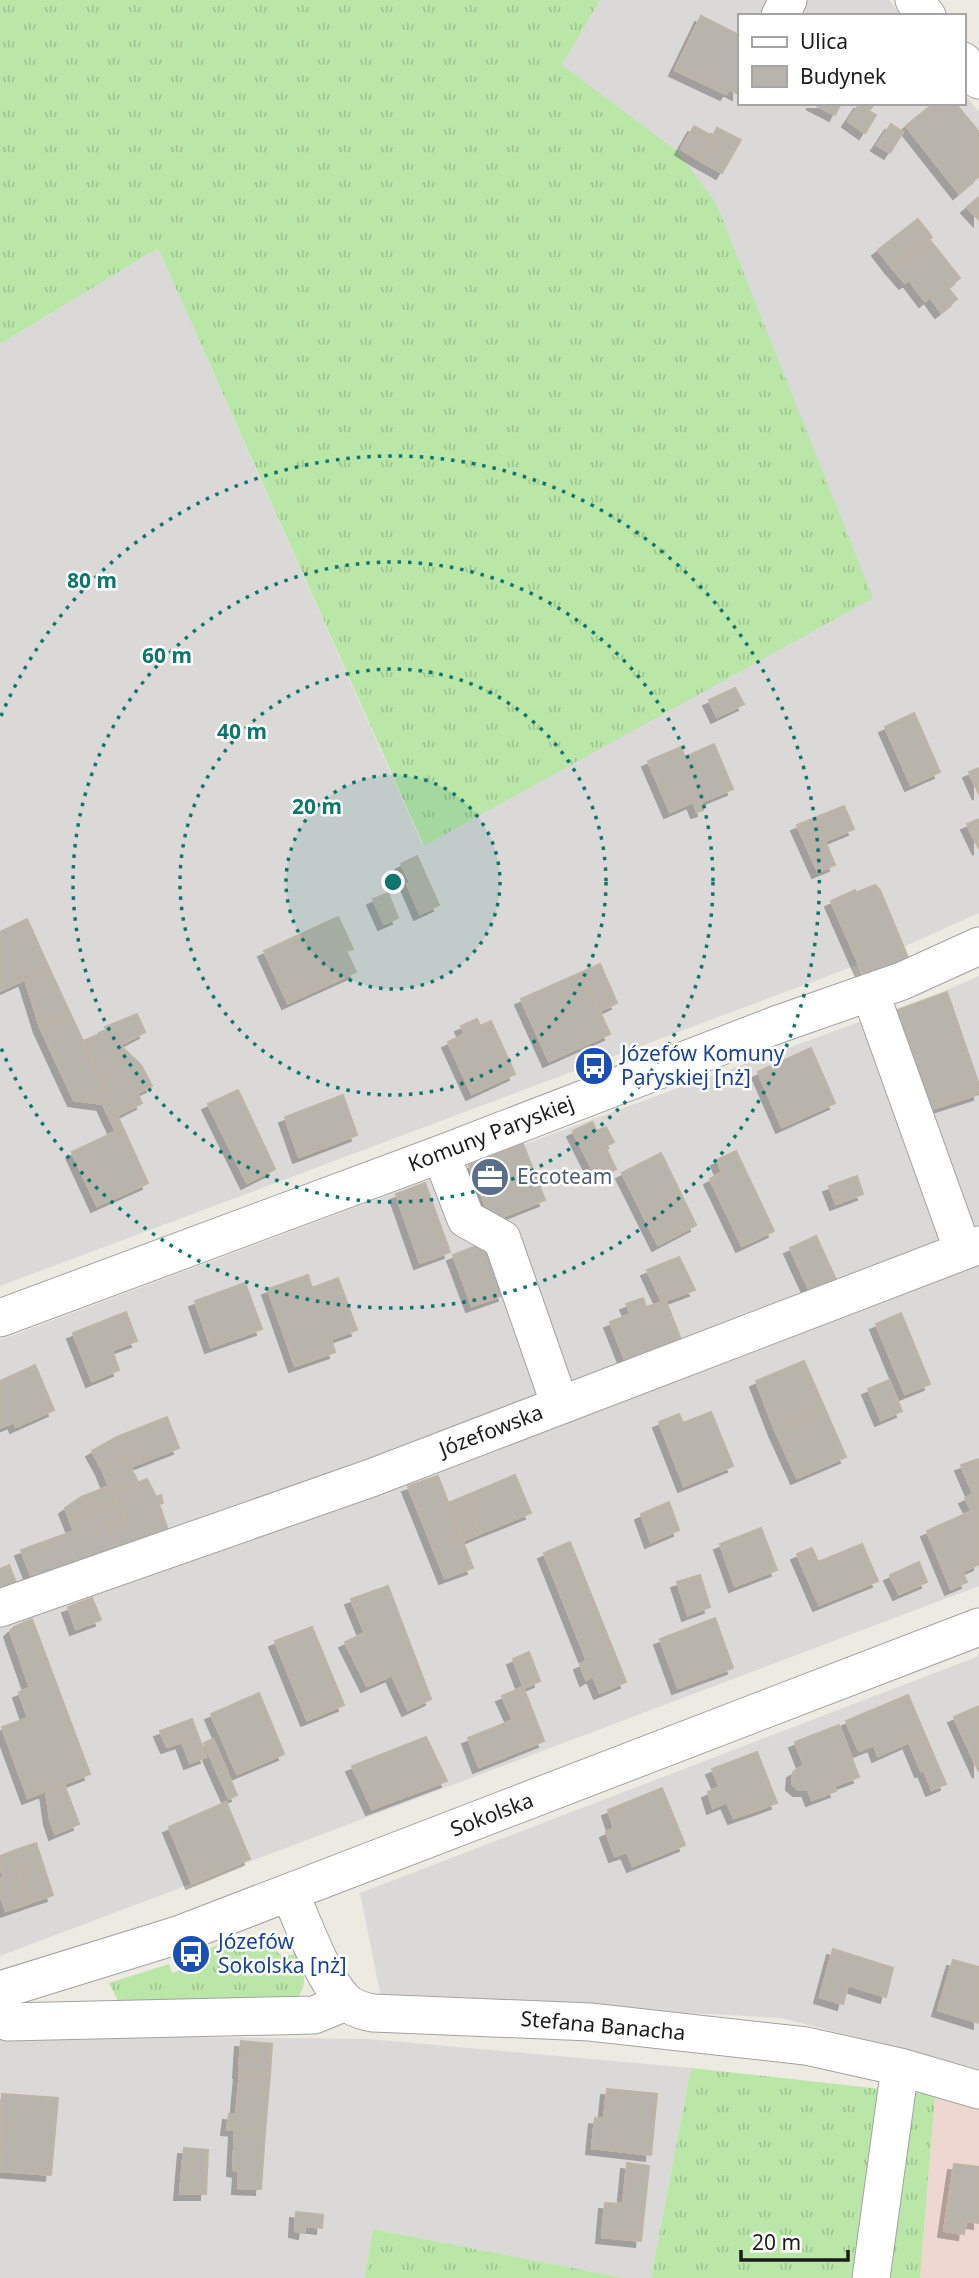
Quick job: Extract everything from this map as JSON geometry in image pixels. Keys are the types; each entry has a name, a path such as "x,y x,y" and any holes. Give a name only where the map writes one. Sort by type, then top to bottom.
{"street":[{"path":"914,0 925,14"},
{"path":"965,63 979,80"},
{"name":"Komuny Paryskiej","path":"0,1318 764,1030 902,981 979,946"},
{"path":"870,992 971,1248"},
{"path":"441,1154 466,1219 502,1239 560,1405"},
{"name":"Józefowska","path":"0,1608 371,1478 971,1248"},
{"name":"Sokolska","path":"4,2006 151,1945 290,1894 979,1627"},
{"path":"4,2006 314,2015 336,2007 343,1999 320,1961 290,1894"},
{"name":"Stefana Banacha","path":"343,1999 360,2010 373,2013 590,2022 806,2046 900,2067 979,2090"},
{"path":"871,2278 900,2067"}],"shaded area":[{"path":"600,0 889,0 900,14 738,14 738,105 965,105 965,94 979,112 979,913 892,952 0,1286 0,344 158,248 423,846 677,151 562,65"},
{"path":"979,976 979,1586 0,1956 0,1340"},
{"path":"979,1656 979,2069 781,2018 381,1997 360,1893"},
{"path":"0,2035 369,2039 691,2068 651,2278 624,2278 373,2229 365,2278 0,2278"},
{"path":"935,2095 979,2107 979,2278 920,2278"}],"green space":[{"path":"0,0 600,0 562,65 677,151 716,203 873,598 424,846 158,248 0,344"},
{"path":"239,1939 272,1947 282,1955 296,1953 304,1982 296,1999 119,2003 109,1983 169,1964 172,1973 195,1966 191,1956 227,1941"},
{"path":"691,2068 935,2095 920,2278 651,2278"},
{"path":"373,2229 624,2278 365,2278"}],"building":[{"path":"701,16 738,34 738,94 729,89 726,94 675,70"},
{"path":"816,105 840,105 835,115"},
{"path":"859,105 874,105 869,111 876,115 865,133 848,121"},
{"path":"932,105 957,105 979,132 979,176 959,193 906,126"},
{"path":"891,124 903,132 890,153 877,145"},
{"path":"694,126 712,136 699,160 681,149"},
{"path":"717,128 741,140 722,173 699,160"},
{"path":"979,197 979,220 967,207"},
{"path":"918,219 932,237 892,268 878,250"},
{"path":"929,239 960,278 948,288 957,299 941,312 930,297 925,301 909,280 905,283 892,268"},
{"path":"735,688 744,704 717,717 709,700"},
{"path":"914,713 940,772 911,785 885,727"},
{"path":"714,744 733,789 701,802 703,810 697,812 693,802 670,812 648,761 681,747 685,757"},
{"path":"979,768 979,794 969,772"},
{"path":"844,806 854,829 825,841 835,865 818,872 797,825"},
{"path":"979,819 979,849 967,824"},
{"path":"417,856 439,905 420,914 401,864"},
{"path":"875,885 880,890 909,960 864,976 831,901 855,890 856,893"},
{"path":"388,893 398,918 384,924 373,899"},
{"path":"338,917 353,949 346,951 356,972 288,1003 264,951"},
{"path":"27,919 49,968 0,991 0,932"},
{"path":"600,964 617,1003 600,1011 582,972"},
{"path":"49,968 70,1013 40,1027 25,979"},
{"path":"582,972 610,1034 549,1061 521,999"},
{"path":"947,992 979,1085 979,1094 929,1110 898,1010"},
{"path":"70,1013 123,1128 116,1132 103,1104 74,1100 40,1027"},
{"path":"137,1014 145,1032 120,1045 141,1065 152,1086 137,1093 142,1103 117,1116 83,1041 107,1031 105,1027"},
{"path":"477,1019 480,1026 491,1021 515,1074 472,1094 448,1042 465,1034 461,1026"},
{"path":"811,1048 835,1103 782,1127 758,1072"},
{"path":"238,1090 275,1169 247,1183 208,1104"},
{"path":"343,1095 357,1135 299,1157 285,1117"},
{"path":"592,1122 597,1131 606,1127 614,1142 605,1146 616,1169 597,1179 573,1131"},
{"path":"123,1128 148,1183 97,1206 72,1152"},
{"path":"523,1144 545,1200 492,1221 469,1165"},
{"path":"736,1151 774,1231 742,1246 710,1179 722,1172 717,1160"},
{"path":"661,1153 696,1225 658,1245 622,1173"},
{"path":"857,1176 863,1194 836,1204 829,1186"},
{"path":"425,1183 450,1252 420,1263 396,1194"},
{"path":"816,1236 839,1286 813,1298 790,1248"},
{"path":"484,1243 504,1295 472,1306 453,1255"},
{"path":"679,1257 695,1290 662,1302 647,1270"},
{"path":"308,1275 312,1288 338,1278 357,1330 331,1339 335,1352 295,1366 268,1289"},
{"path":"245,1283 262,1329 211,1347 195,1301"},
{"path":"643,1298 646,1307 666,1301 683,1345 628,1367 610,1322 631,1314 626,1304"},
{"path":"126,1312 137,1341 112,1350 119,1370 92,1381 73,1333"},
{"path":"901,1313 930,1384 905,1394 876,1324"},
{"path":"804,1361 825,1409 775,1430 756,1381"},
{"path":"35,1365 54,1410 16,1427 14,1422 0,1428 0,1381"},
{"path":"889,1380 902,1411 881,1420 868,1389"},
{"path":"825,1409 846,1457 797,1478 775,1430"},
{"path":"711,1412 733,1466 684,1486 659,1422 679,1414 683,1423"},
{"path":"167,1417 179,1448 130,1467 126,1458 102,1469 92,1451 117,1437"},
{"path":"126,1458 138,1482 112,1494 102,1469"},
{"path":"979,1459 979,1507 961,1465"},
{"path":"515,1475 531,1513 481,1533 465,1496"},
{"path":"438,1476 473,1568 445,1578 408,1486"},
{"path":"147,1479 156,1497 161,1495 163,1503 159,1504 169,1533 119,1552 108,1524 125,1518 114,1492"},
{"path":"109,1486 117,1500 87,1512 81,1497"},
{"path":"973,1494 979,1507 979,1564 962,1572 967,1582 951,1589 927,1531 972,1511 965,1498"},
{"path":"465,1496 481,1533 463,1541 448,1503"},
{"path":"81,1497 87,1512 69,1518 65,1508"},
{"path":"117,1500 125,1518 108,1524 119,1552 34,1583 21,1550 74,1531 69,1518"},
{"path":"669,1502 679,1530 651,1542 641,1514"},
{"path":"761,1528 777,1570 735,1586 720,1544"},
{"path":"570,1542 626,1682 600,1693 593,1676 586,1680 580,1664 587,1661 544,1553"},
{"path":"862,1544 878,1581 819,1605 797,1554 812,1548 818,1562"},
{"path":"919,1562 927,1582 899,1594 890,1575"},
{"path":"9,1565 17,1585 0,1592 0,1569"},
{"path":"700,1575 710,1607 688,1615 677,1582"},
{"path":"388,1586 431,1699 408,1710 392,1675 367,1686 345,1642 365,1633 351,1599"},
{"path":"92,1598 101,1620 76,1629 68,1607"},
{"path":"715,1618 733,1668 678,1688 660,1639"},
{"path":"32,1619 90,1774 28,1798 2,1727 28,1718 19,1692 30,1688 10,1631"},
{"path":"312,1627 344,1705 307,1720 275,1641"},
{"path":"529,1652 540,1681 524,1688 513,1659"},
{"path":"523,1687 533,1712 513,1720 502,1696"},
{"path":"259,1693 284,1754 237,1774 211,1714"},
{"path":"908,1695 925,1735 878,1756 874,1745 859,1751 846,1721"},
{"path":"979,1706 979,1772 954,1717"},
{"path":"533,1712 544,1741 479,1767 468,1738"},
{"path":"192,1719 206,1757 190,1763 182,1742 167,1747 160,1731"},
{"path":"839,1725 859,1777 834,1786 836,1791 812,1800 808,1790 799,1790 792,1784 793,1772 804,1765 795,1742"},
{"path":"925,1735 946,1784 932,1790 909,1742"},
{"path":"426,1737 447,1781 372,1809 352,1766"},
{"path":"213,1739 237,1795 229,1799 204,1743"},
{"path":"757,1752 777,1803 734,1818 727,1802 713,1808 708,1792 720,1787 712,1769"},
{"path":"64,1784 79,1824 55,1834 46,1791"},
{"path":"662,1788 685,1845 633,1866 627,1852 615,1856 606,1832 614,1828 608,1810"},
{"path":"226,1802 250,1859 192,1883 169,1827"},
{"path":"36,1843 53,1895 29,1903 13,1851"},
{"path":"13,1851 29,1903 6,1911 0,1894 0,1879 4,1878 0,1856"},
{"path":"833,1949 893,1968 886,1997 848,1985 843,2004 820,1997"},
{"path":"953,1960 979,1967 979,2023 938,2010"},
{"path":"241,2041 272,2044 270,2074 239,2072"},
{"path":"240,2072 270,2074 265,2132 227,2129 229,2114 236,2115"},
{"path":"607,2089 657,2094 651,2155 592,2148 595,2118 604,2119"},
{"path":"2,2094 58,2098 51,2175 0,2171"},
{"path":"235,2130 265,2132 261,2189 238,2188 239,2171 233,2170"},
{"path":"184,2148 208,2150 206,2194 180,2194"},
{"path":"627,2163 649,2166 641,2241 602,2237 605,2203 623,2204"},
{"path":"954,2164 979,2167 979,2223 966,2221 964,2234 944,2231"},
{"path":"296,2212 323,2215 322,2228 305,2226 304,2233 295,2231"}],"place":[{"name":"Józefów Komuny Paryskiej [nż]","path":"594,1066"},
{"name":"Eccoteam","path":"490,1177"},
{"name":"Józefów Sokolska [nż]","path":"191,1954"}]}
